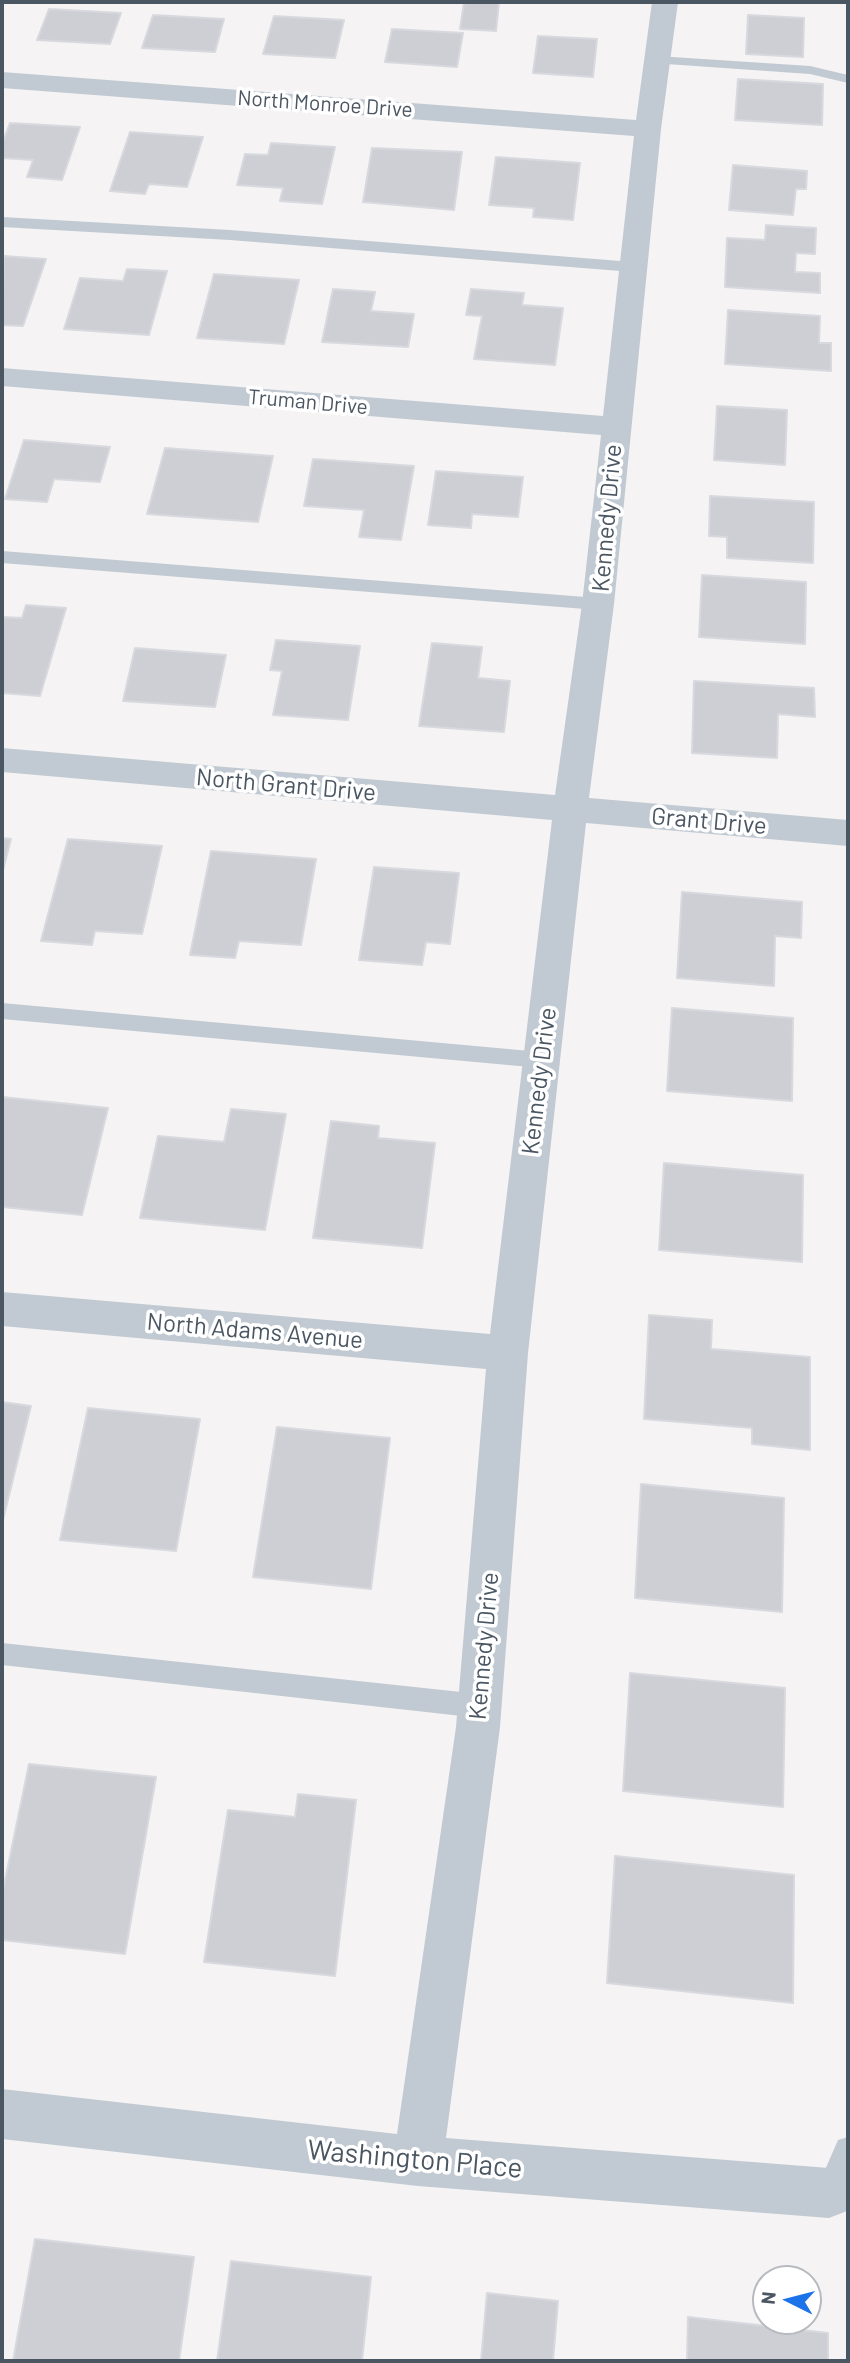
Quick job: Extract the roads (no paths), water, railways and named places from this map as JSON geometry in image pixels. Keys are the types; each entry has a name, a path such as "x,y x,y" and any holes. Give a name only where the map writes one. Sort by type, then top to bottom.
{"street":[{"name":"Kennedy Drive","path":"418,2161 480,1706 508,1353 570,810 598,604 648,128 665,2"},
{"name":"North Monroe Drive","path":"2,80 648,128"},
{"name":"Truman Drive","path":"2,377 615,427"},
{"name":"North Grant Drive","path":"2,760 570,810"},
{"name":"Grant Drive","path":"570,810 848,833"},
{"name":"North Adams Avenue","path":"2,1310 508,1353"},
{"name":"Washington Place","path":"2,2114 418,2161 839,2171"}],"lane":[{"path":"657,60 810,70 848,79"},
{"path":"2,222 230,235 633,267"},
{"path":"2,557 598,604"},
{"path":"2,1011 541,1060"},
{"path":"2,1654 480,1706"}]}
